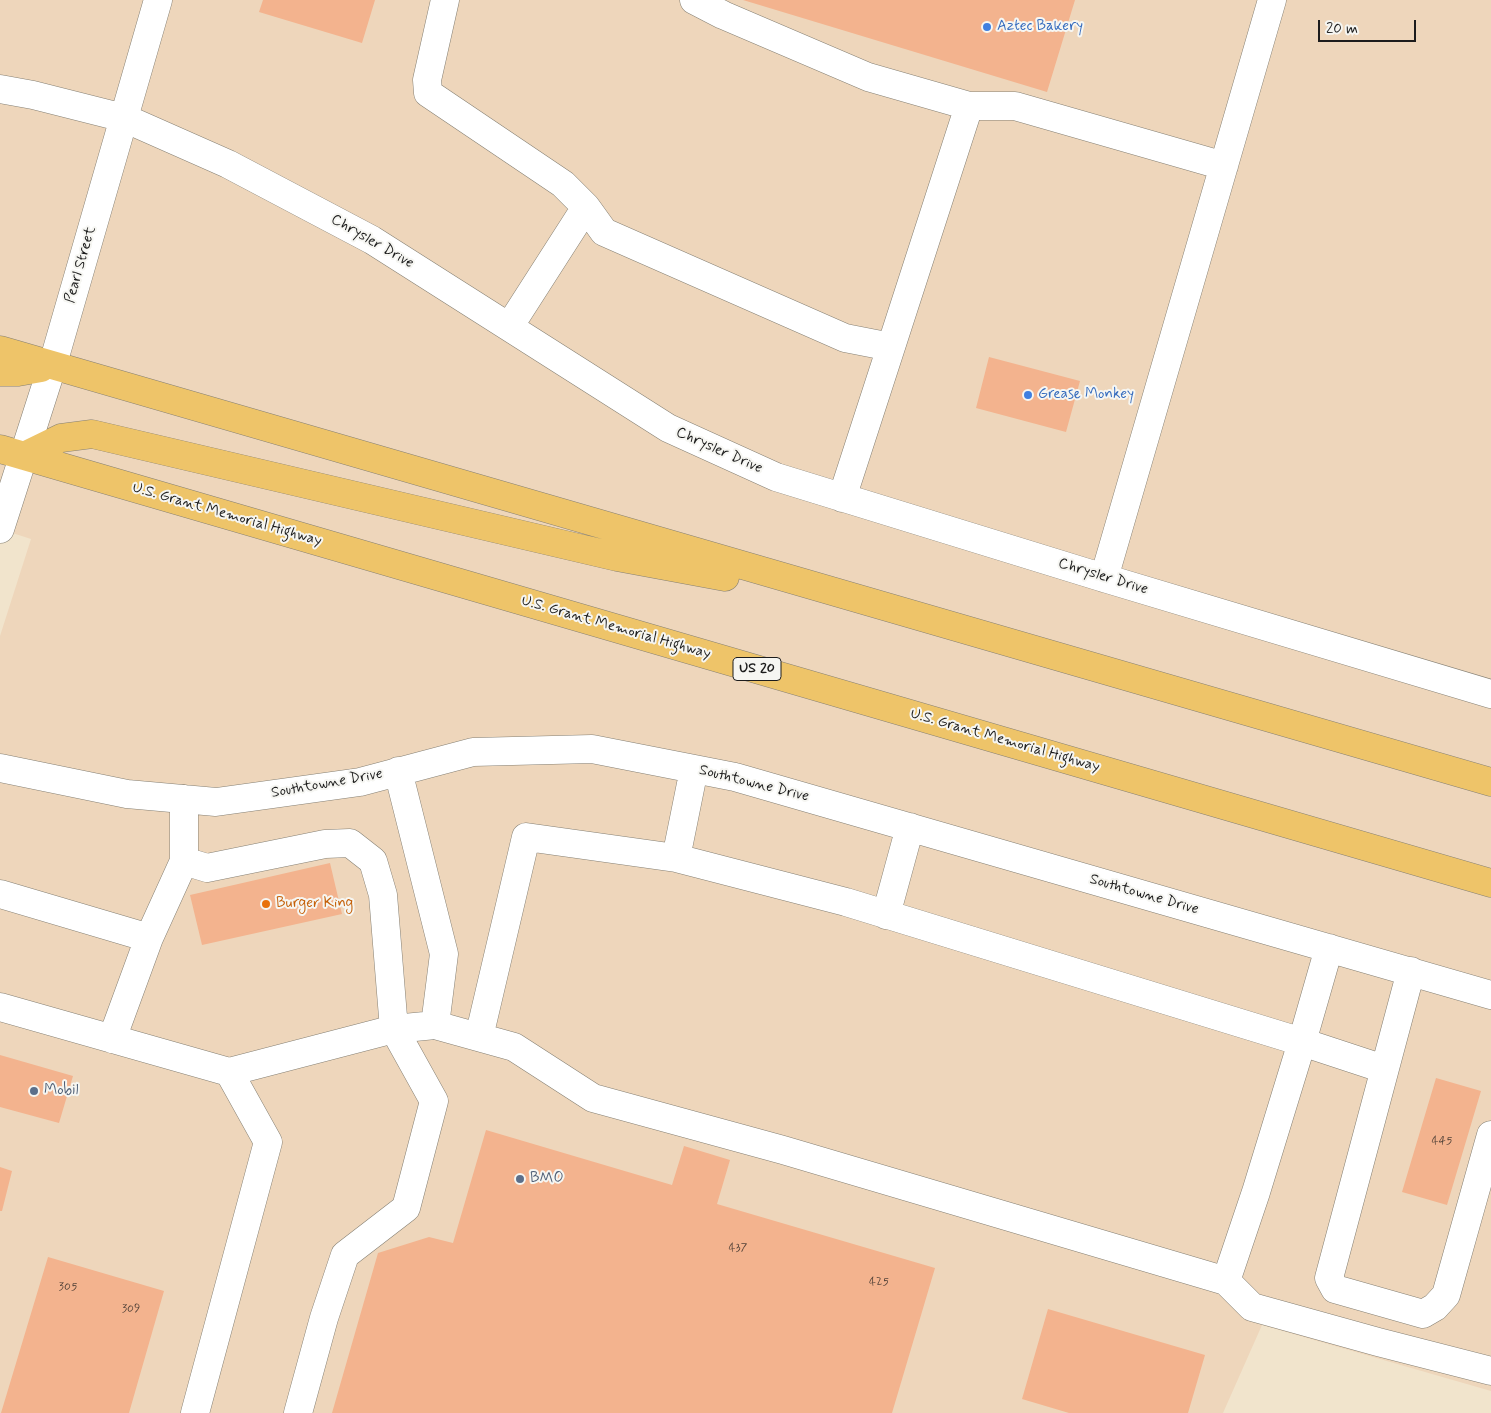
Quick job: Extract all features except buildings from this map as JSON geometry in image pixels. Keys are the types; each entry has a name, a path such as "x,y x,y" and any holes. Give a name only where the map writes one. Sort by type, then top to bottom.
{"main road":[{"path":"0,350 1491,782"},
{"path":"0,372 18,372 52,366"},
{"path":"12,452 61,438 92,434 617,557 869,603"},
{"name":"U.S. Grant Memorial Highway","path":"12,452 1491,883"}],"street":[{"name":"Pearl Street","path":"0,529 12,452 52,366 158,0"},
{"path":"445,0 427,80 428,93 563,184 586,207 604,232 845,338 891,346"},
{"path":"694,0 723,15 868,77 969,106 1015,106 1224,166"},
{"path":"1104,578 1272,0"},
{"name":"Chrysler Drive","path":"0,89 33,95 124,118 228,164 372,240 668,428 776,477 1491,694"},
{"path":"842,498 969,106"},
{"path":"509,327 586,207"},
{"name":"Southtowne Drive","path":"0,768 127,794 216,802 360,782 473,752 592,749 735,777 1491,995"},
{"path":"676,858 694,769"},
{"path":"398,771 444,954 435,1025"},
{"path":"112,1039 149,938 184,861 184,799"},
{"path":"886,915 910,827"},
{"path":"479,1037 526,836 676,858 828,898 1302,1042 1384,1069"},
{"path":"184,861 207,868 325,844 350,843 372,861 383,895 394,1029 434,1102 406,1208 344,1255 324,1318 298,1413"},
{"path":"0,894 149,938"},
{"path":"1226,1281 1256,1192 1329,948"},
{"path":"1411,971 1329,1278 1335,1288 1423,1314 1435,1307 1446,1295 1491,1135"},
{"path":"0,1007 229,1072 394,1029 435,1025 514,1047 592,1098 783,1150 1226,1281 1252,1307 1491,1371"},
{"path":"195,1413 268,1142 229,1072"}],"shaded area":[{"path":"0,0 1491,0 1491,1391 1262,1325 1223,1413 0,1413 0,636 31,539 0,529"}],"place":[{"name":"Aztec Bakery","path":"987,27"},
{"name":"Grease Monkey","path":"1028,395"},
{"name":"Burger King","path":"266,904"},
{"name":"Mobil","path":"34,1091"},
{"name":"BMO","path":"520,1179"}]}
